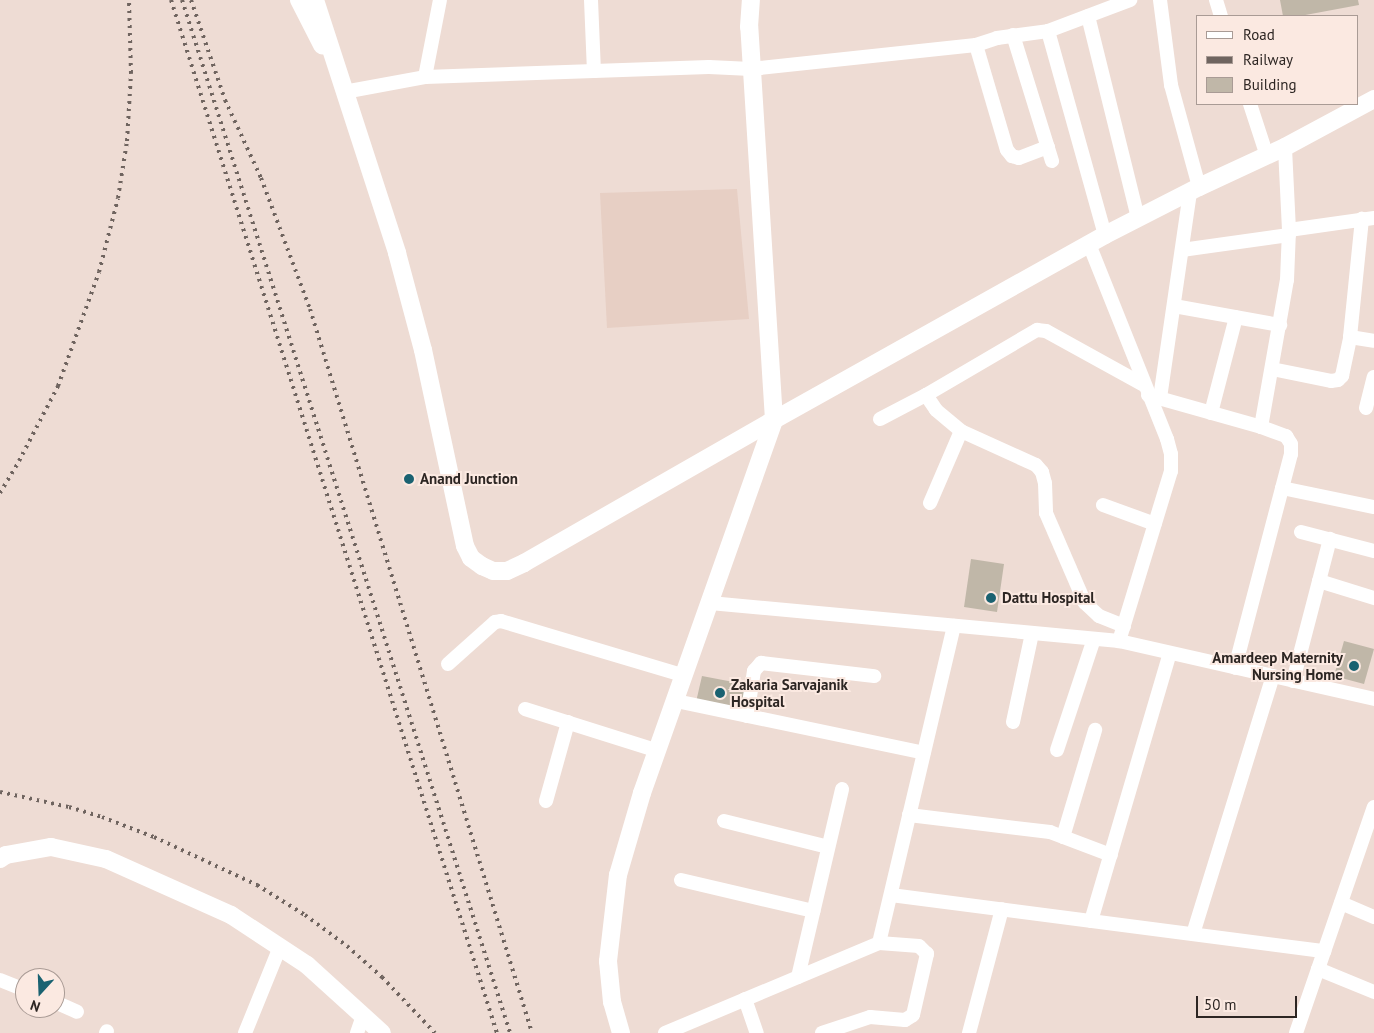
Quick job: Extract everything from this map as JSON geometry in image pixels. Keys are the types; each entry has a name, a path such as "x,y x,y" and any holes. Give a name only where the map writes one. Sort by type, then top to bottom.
{"street":[{"path":"298,0 339,73"},
{"path":"315,0 398,253 423,350 465,546 471,558 493,571 507,571 524,563 774,420 1089,244 1138,218 1285,147 1374,99"},
{"path":"425,77 440,0"},
{"path":"591,0 594,71"},
{"path":"621,1033 612,1002 608,961 618,875 642,793 685,676 774,420 749,27 751,0"},
{"path":"344,92 425,77 709,67 752,68 976,46 997,38 1048,31 1130,0"},
{"path":"1151,393 1174,306 1182,250 1195,190 1171,84 1160,0"},
{"path":"1216,0 1221,15"},
{"path":"1088,16 1138,218"},
{"path":"1048,31 1104,236"},
{"path":"976,46 1007,150 1012,156 1019,158 1050,154 1013,35"},
{"path":"1250,105 1267,156"},
{"path":"1261,427 1288,280 1289,233 1285,147"},
{"path":"1182,250 1368,218 1350,337 1344,369 1338,380 1331,381 1272,369"},
{"path":"1089,244 1151,393 1171,454 1171,471 1119,641"},
{"path":"1174,306 1280,325"},
{"path":"1211,413 1236,317"},
{"path":"880,419 926,395 1037,330 1046,331 1151,393 1286,436 1291,444 1292,454 1235,668"},
{"path":"1350,337 1374,341"},
{"path":"1366,408 1374,377"},
{"path":"926,395 936,410 961,431 1036,466 1042,472 1045,483 1046,513 1085,603 1099,616 1124,626"},
{"path":"930,503 961,431"},
{"path":"1282,488 1374,507"},
{"path":"1103,505 1155,524"},
{"path":"1301,532 1374,551"},
{"path":"1293,681 1330,539"},
{"path":"1319,581 1374,598"},
{"path":"710,603 1119,641 1374,699"},
{"path":"448,664 495,622 501,621 685,676"},
{"path":"879,943 954,626"},
{"path":"1013,722 1032,633"},
{"path":"1057,750 1094,639"},
{"path":"1092,921 1170,653"},
{"path":"747,716 754,671 761,663 874,676"},
{"path":"1193,934 1273,676"},
{"path":"676,701 924,753"},
{"path":"526,709 658,751"},
{"path":"546,801 568,722"},
{"path":"1063,837 1095,730"},
{"path":"798,977 842,789"},
{"path":"1298,1032 1341,903 1371,827 1374,807"},
{"path":"909,815 1050,832 1111,856"},
{"path":"724,821 828,847"},
{"path":"0,858 6,855 50,847 106,859 231,915 306,965 382,1033"},
{"path":"681,880 813,911"},
{"path":"891,895 1324,951"},
{"path":"1341,903 1374,917"},
{"path":"969,1033 1002,909"},
{"path":"664,1033 681,1030 745,999 879,943 919,946 927,954 913,1015 905,1020 870,1016 822,1033"},
{"path":"245,1033 280,947"},
{"path":"1318,969 1374,992"},
{"path":"0,980 15,986"},
{"path":"745,999 757,1033"},
{"path":"65,1007 77,1012"},
{"path":"357,1033 363,1016"}],"shaded area":[{"path":"737,189 749,319 607,328 600,193"}],"building":[{"path":"1280,0 1358,0 1359,5 1305,15 1283,15"},
{"path":"971,559 1004,564 997,612 964,607"},
{"path":"1344,641 1374,649 1364,684 1334,676"},
{"path":"702,676 749,685 742,713 696,702"}],"railway":[{"path":"0,493 58,386 99,272 118,198 127,141 131,73 129,0"},
{"path":"171,0 497,1033"},
{"path":"182,0 510,1033"},
{"path":"191,0 225,100 261,178 310,309 532,1033"},
{"path":"0,792 69,807 102,817 154,837 257,885 305,915 347,946 382,977 435,1033"}],"place":[{"name":"Anand Junction","path":"409,479"},
{"name":"Dattu Hospital","path":"991,598"},
{"name":"Amardeep Maternity Nursing Home","path":"1354,666"},
{"name":"Zakaria Sarvajanik Hospital","path":"720,693"}]}
